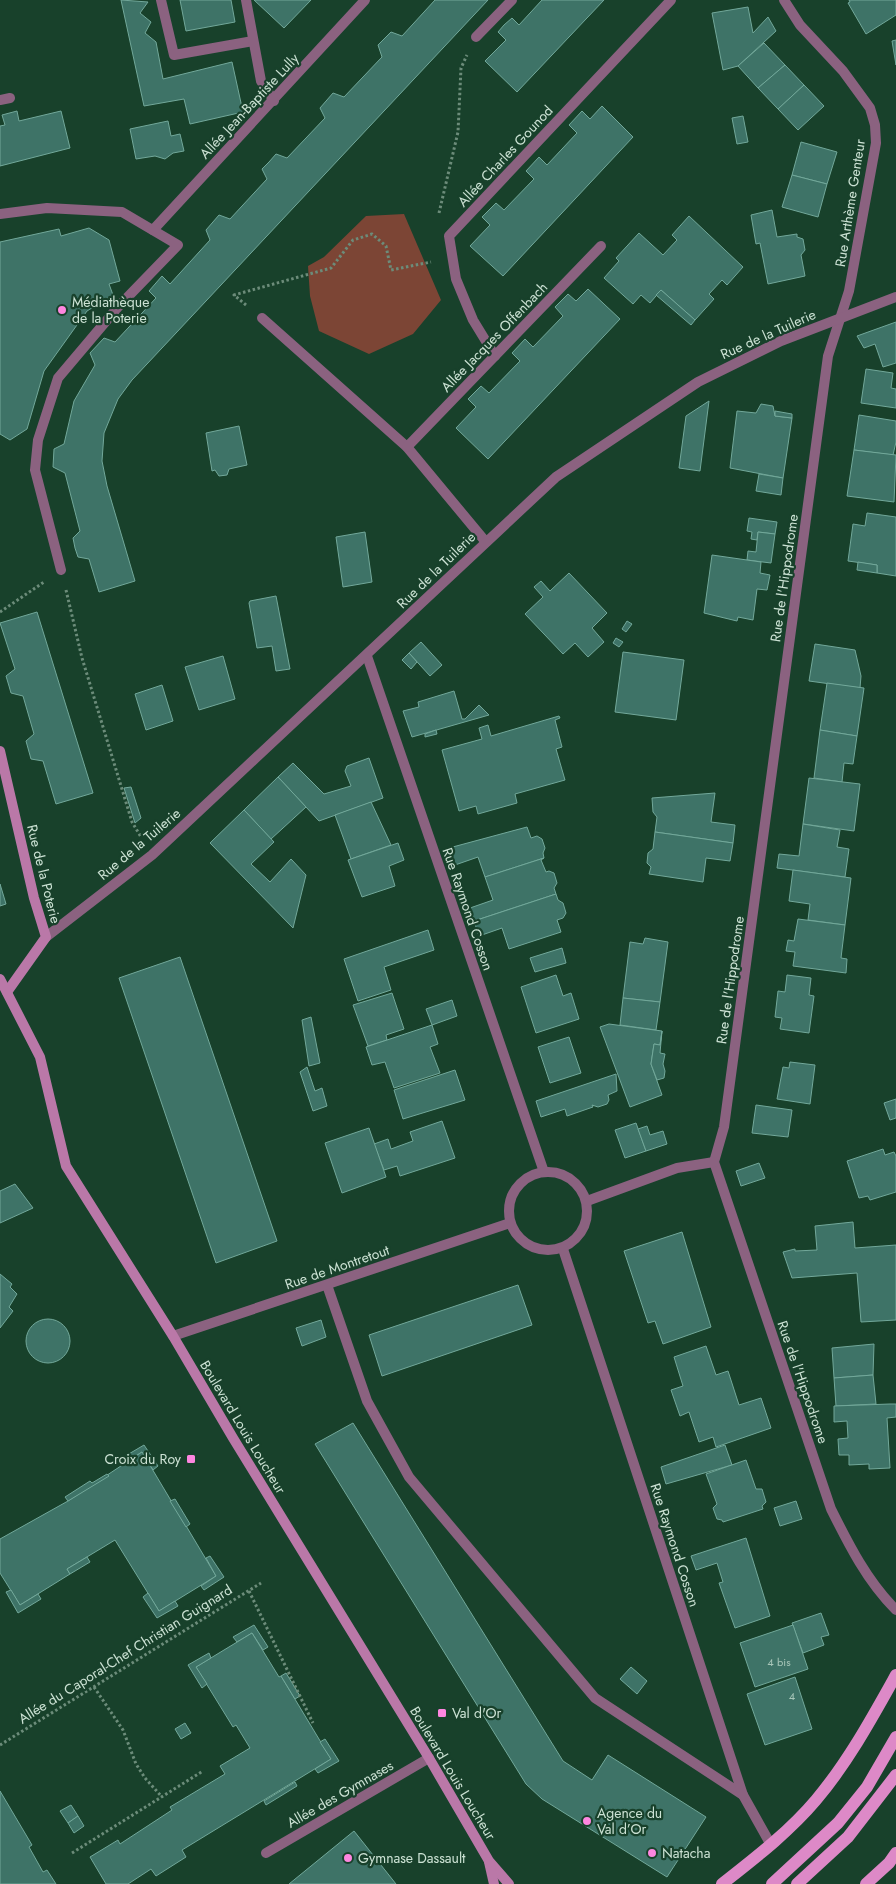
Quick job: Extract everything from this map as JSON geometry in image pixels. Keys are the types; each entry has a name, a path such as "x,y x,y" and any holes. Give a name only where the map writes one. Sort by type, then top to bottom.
{"main road":[{"name":"Rue de la Poterie","path":"0,751 34,898 46,937 7,992"},
{"name":"Boulevard Louis Loucheur","path":"0,980 40,1057 66,1166 173,1336 233,1438 430,1758 489,1861 509,1884"},
{"path":"722,1884 771,1846 816,1800 861,1737 896,1675"},
{"path":"772,1884 838,1823 866,1787 896,1737"},
{"path":"797,1884 848,1836 896,1775"},
{"path":"866,1884 889,1863 896,1853"},
{"name":"Boulevard Louis Loucheur","path":"489,1861 494,1884"}],"street":[{"path":"161,0 174,55 253,41"},
{"path":"246,0 261,81 274,101"},
{"name":"Allée Jean-Baptiste Lully","path":"153,230 274,101 365,0"},
{"path":"476,37 512,0"},
{"name":"Allée Charles Gounod","path":"495,356 473,320 456,279 449,236 670,0"},
{"name":"Rue Arthème Genteur","path":"784,0 800,25 843,71 870,108 875,125 876,144 868,198 849,291 839,319"},
{"path":"0,214 47,208 122,212 178,245 118,307 58,378 38,440 36,470 38,486 62,570"},
{"name":"Allée Jacques Offenbach","path":"407,448 601,246"},
{"name":"Rue de la Tuilerie","path":"46,937 152,855 367,656 485,541 556,477 698,382 781,341 896,297"},
{"path":"262,318 407,448 485,541"},
{"name":"Rue de l'Hippodrome","path":"839,319 828,356 724,1127 714,1162 831,1509 849,1546 871,1581 896,1610"},
{"name":"Rue Raymond Cosson","path":"367,656 544,1172"},
{"path":"586,1201 677,1168 714,1162"},
{"path":"544,1172 566,1175 582,1190 586,1201 587,1218 581,1234 563,1249 537,1250 526,1244 516,1235 510,1223 508,1212 515,1190 523,1181 544,1172"},
{"name":"Rue de Montretout","path":"173,1336 510,1223"},
{"name":"Rue Raymond Cosson","path":"563,1249 743,1795 771,1846"},
{"path":"327,1285 367,1401 409,1477 595,1698 743,1795"},
{"name":"Allée des Gymnases","path":"266,1854 430,1758"}],"path":[{"path":"439,215 458,132 460,68 476,37"},
{"path":"262,318 234,295 330,268 354,240 372,234 386,246 391,270 452,257"},
{"path":"0,612 62,570 82,658 132,822 152,855"},
{"name":"Allée du Caporal-Chef Christian Guignard","path":"0,1745 261,1583"},
{"path":"249,1591 313,1722"},
{"path":"94,1687 123,1730 136,1764 145,1778 162,1797"},
{"path":"72,1853 203,1771"}],"shaded area":[{"path":"404,214 441,300 413,334 369,354 319,331 310,296 308,266 324,257 366,216"}],"building":[{"path":"121,0 148,2 140,13 151,22 145,33 156,42 163,79 232,62 243,112 190,124 184,99 144,106"},
{"path":"180,0 231,0 235,22 186,31"},
{"path":"254,0 311,0 284,28"},
{"path":"435,0 488,0 132,380 118,399 104,433 102,461 107,486 135,581 99,592 89,559 78,557 75,548 73,538 80,531 65,473 53,467 54,449 64,444 74,401 95,365 90,353 104,338 115,342 156,298 149,291 162,276 170,284 210,240 206,230 219,215 230,219 267,179 262,169 276,154 287,158 325,118 320,108 333,93 344,97 382,57 378,45 391,32 402,36"},
{"path":"542,0 604,0 517,92 485,61 506,40 498,32 504,25 512,18 519,25"},
{"path":"849,0 896,0 896,15 866,34 848,3 850,2"},
{"path":"748,7 753,33 768,17 776,31 738,66 723,70 712,13"},
{"path":"896,40 896,65 892,41"},
{"path":"764,43 785,65 758,88 738,66"},
{"path":"785,65 804,85 778,109 758,88"},
{"path":"804,85 824,106 798,130 778,109"},
{"path":"602,106 633,137 503,276 470,246 490,225 482,217 496,203 504,210 534,179 526,171 539,157 547,165 577,133 569,125 582,111 590,119"},
{"path":"17,111 19,121 61,111 70,148 0,166 0,126 5,125 2,115"},
{"path":"743,116 748,142 737,144 732,118"},
{"path":"168,121 171,136 180,134 184,151 173,153 165,159 155,156 136,159 130,129"},
{"path":"801,142 837,152 827,184 792,175"},
{"path":"792,175 827,184 818,217 782,207"},
{"path":"772,210 777,237 797,234 797,237 803,239 805,250 801,255 805,276 768,284 760,243 756,244 751,215"},
{"path":"689,216 743,267 727,285 722,280 709,294 714,299 695,320 661,290 650,303 641,295 633,304 604,278 619,261 616,258 639,233 663,255 677,240 672,235"},
{"path":"89,228 109,240 120,281 109,284 113,295 87,311 44,371 27,429 10,440 0,434 0,242 59,229 61,236"},
{"path":"588,289 620,319 488,459 456,428 476,407 468,399 481,386 489,393 520,361 512,353 525,339 533,347 563,316 555,307 568,294 576,301"},
{"path":"661,290 695,320 691,325 656,295"},
{"path":"896,322 896,363 883,367 875,344 864,348 857,336"},
{"path":"866,369 893,373 891,388 896,389 896,408 861,403"},
{"path":"709,401 700,471 679,468 686,416"},
{"path":"761,404 773,406 775,416 792,418 783,478 730,468 737,411 756,413"},
{"path":"775,411 792,414 792,418 775,416"},
{"path":"859,415 896,421 896,442 893,455 854,450"},
{"path":"239,426 247,465 229,469 227,475 219,476 215,470 212,471 206,433"},
{"path":"854,450 896,455 894,502 847,496"},
{"path":"759,474 783,478 781,495 756,491"},
{"path":"867,513 896,517 896,576 877,573 877,565 848,561 853,524 865,526"},
{"path":"749,518 777,522 775,534 758,532 757,540 751,539 752,532 747,531"},
{"path":"365,532 372,582 343,587 336,537"},
{"path":"758,532 775,534 771,563 747,560 748,551 756,552"},
{"path":"712,555 761,562 760,573 770,575 767,590 757,589 753,620 738,617 737,621 704,613"},
{"path":"858,562 877,565 877,573 857,570"},
{"path":"569,573 607,613 592,628 604,642 588,657 575,643 563,654 525,614 543,597 534,587 541,581 550,591"},
{"path":"276,596 290,669 276,671 272,646 257,648 249,603 250,601"},
{"path":"37,612 93,793 56,804 43,761 31,759 26,741 34,734 23,696 11,693 6,676 15,669 0,623"},
{"path":"627,621 632,624 626,632 622,629"},
{"path":"616,638 623,642 619,647 613,643"},
{"path":"421,642 442,665 430,676 409,653"},
{"path":"815,644 855,650 861,676 860,688 809,681"},
{"path":"623,652 684,660 676,720 615,712"},
{"path":"409,653 417,662 411,669 402,660"},
{"path":"223,656 235,699 199,710 185,667"},
{"path":"827,683 864,688 857,736 820,730"},
{"path":"162,685 173,721 146,730 135,694"},
{"path":"454,691 462,719 465,719 479,705 489,715 412,737 403,711 419,707 418,702"},
{"path":"559,716 560,718 555,720 562,747 556,749 565,780 515,794 517,803 478,814 476,806 459,811 442,750 482,739 479,728 488,725 491,736"},
{"path":"436,730 437,734 425,737 425,734"},
{"path":"820,730 857,736 853,764 844,763 842,782 814,778"},
{"path":"369,758 383,798 319,821 278,777 293,763 324,794 351,786 345,771 347,766"},
{"path":"278,777 306,807 271,839 244,810"},
{"path":"809,778 860,784 854,831 803,824"},
{"path":"131,787 141,818 135,823 124,788"},
{"path":"715,793 711,822 735,825 733,843 655,832 657,817 653,812 652,798"},
{"path":"371,802 391,845 351,859 335,815"},
{"path":"244,810 274,842 251,864 270,882 291,859 306,875 293,928 210,843"},
{"path":"803,824 840,830 837,847 849,849 845,877 777,868 779,854 799,856"},
{"path":"527,827 531,838 537,836 542,839 545,848 544,858 485,877 478,857 455,865 449,848"},
{"path":"655,832 733,843 730,861 706,858 703,882 649,874 651,867 647,863 648,853 653,849"},
{"path":"398,843 404,860 389,866 395,886 362,897 348,860"},
{"path":"544,858 541,860 546,872 554,873 557,883 554,888 556,894 474,921 470,908 493,900 485,877"},
{"path":"793,870 851,878 845,925 808,920 810,904 789,901"},
{"path":"0,884 6,904 0,906"},
{"path":"556,894 558,900 563,903 566,913 563,918 557,920 561,932 509,949 502,928 479,936 474,921"},
{"path":"798,919 845,925 841,958 847,959 846,973 793,966 795,952 786,951 788,940 794,941"},
{"path":"428,930 434,950 384,967 391,990 358,1001 344,959"},
{"path":"645,938 668,942 660,1002 623,998 630,942 643,944"},
{"path":"562,948 566,963 535,972 530,958"},
{"path":"180,957 277,1241 216,1263 119,978"},
{"path":"556,975 563,996 571,993 579,1019 536,1033 521,987"},
{"path":"787,975 811,978 809,995 814,996 809,1033 780,1029 782,1018 775,1017 778,991 785,992"},
{"path":"392,993 404,1029 386,1035 387,1040 368,1046 353,1005"},
{"path":"623,998 660,1002 656,1030 620,1025"},
{"path":"452,1000 457,1016 432,1025 426,1009"},
{"path":"311,1017 320,1063 309,1066 302,1020"},
{"path":"609,1024 662,1031 660,1045 654,1044 651,1064 662,1095 630,1107 600,1027"},
{"path":"432,1025 438,1044 430,1047 440,1073 394,1088 385,1062 372,1065 366,1047"},
{"path":"662,1031 660,1053 665,1054 663,1064 665,1071 664,1078 657,1080 651,1064 654,1044 660,1045"},
{"path":"569,1037 581,1073 550,1083 538,1047"},
{"path":"790,1062 815,1065 810,1104 777,1099 783,1067 789,1068"},
{"path":"307,1067 315,1091 322,1088 327,1106 313,1111 300,1072"},
{"path":"455,1070 465,1100 403,1119 394,1090"},
{"path":"616,1074 617,1091 608,1095 609,1100 607,1104 598,1107 592,1105 593,1107 567,1116 565,1109 541,1117 536,1101"},
{"path":"896,1099 896,1118 890,1120 884,1103"},
{"path":"756,1105 792,1110 788,1137 752,1133"},
{"path":"442,1121 455,1158 400,1176 397,1166 384,1170 374,1144 388,1139 391,1149 413,1141 410,1132"},
{"path":"636,1123 646,1151 625,1158 615,1130"},
{"path":"647,1126 650,1135 663,1131 667,1144 646,1151 638,1129"},
{"path":"369,1128 386,1177 342,1193 325,1143"},
{"path":"883,1149 885,1155 894,1152 896,1156 896,1192 870,1200 868,1196 859,1198 847,1161"},
{"path":"759,1163 765,1178 741,1186 736,1171"},
{"path":"15,1184 33,1208 0,1223 0,1191"},
{"path":"853,1222 855,1248 896,1245 896,1320 861,1322 857,1273 792,1278 783,1252 795,1249 795,1251 817,1250 815,1226"},
{"path":"682,1232 711,1327 663,1344 655,1321 648,1323 624,1251"},
{"path":"0,1274 12,1284 10,1287 17,1294 9,1307 13,1311 0,1328"},
{"path":"518,1285 532,1325 382,1376 369,1335"},
{"path":"48,1319 60,1323 66,1329 70,1341 66,1353 60,1359 48,1363 36,1359 30,1353 26,1341 30,1329 36,1323"},
{"path":"321,1320 326,1337 302,1346 296,1328"},
{"path":"874,1344 873,1375 834,1378 832,1348"},
{"path":"706,1346 716,1375 728,1371 739,1405 761,1398 771,1428 716,1447 713,1437 699,1442 689,1412 680,1416 671,1390 683,1386 674,1357"},
{"path":"873,1375 876,1404 836,1406 834,1378"},
{"path":"896,1404 896,1417 887,1418 890,1468 869,1469 869,1464 849,1465 849,1455 839,1455 838,1439 848,1438 847,1421 834,1422 834,1406"},
{"path":"353,1423 563,1761 592,1780 608,1755 706,1817 667,1877 542,1799 526,1784 315,1444"},
{"path":"144,1445 158,1466 153,1470 142,1452 126,1462 122,1458"},
{"path":"725,1445 732,1465 666,1484 661,1467"},
{"path":"142,1452 216,1576 159,1611 115,1540 67,1569 70,1574 20,1605 0,1573 0,1539 68,1501"},
{"path":"746,1460 756,1489 762,1489 766,1502 762,1506 763,1509 723,1522 717,1519 713,1508 717,1504 706,1474"},
{"path":"107,1474 109,1476 68,1501 65,1497 90,1481 92,1483"},
{"path":"175,1499 190,1524 186,1527 170,1501"},
{"path":"796,1501 802,1519 780,1526 774,1508"},
{"path":"746,1538 770,1616 735,1628 719,1583 723,1582 717,1563 696,1570 691,1556"},
{"path":"210,1556 224,1577 204,1590 201,1586 216,1576 206,1558"},
{"path":"87,1557 90,1562 70,1574 67,1569"},
{"path":"11,1590 20,1605 38,1594 41,1599 18,1613 6,1592"},
{"path":"148,1593 159,1611 175,1601 178,1606 157,1618 143,1597"},
{"path":"821,1613 829,1635 821,1637 824,1645 803,1653 792,1623"},
{"path":"254,1625 268,1647 263,1650 252,1633 237,1642 233,1637"},
{"path":"793,1625 808,1669 755,1687 740,1643"},
{"path":"252,1633 279,1677 281,1676 331,1759 182,1850 186,1857 156,1876 151,1869 128,1884 106,1884 90,1857 118,1840 120,1844 172,1810 170,1807 225,1774 220,1766 250,1748 236,1725 233,1727 196,1667"},
{"path":"209,1653 211,1658 196,1667 207,1684 202,1688 188,1665"},
{"path":"631,1667 647,1681 637,1694 620,1679"},
{"path":"286,1673 300,1696 295,1699 281,1676"},
{"path":"795,1677 812,1729 765,1745 747,1694"},
{"path":"185,1723 191,1733 181,1739 175,1729"},
{"path":"325,1739 339,1761 318,1773 315,1769 331,1759 320,1742"},
{"path":"295,1782 297,1786 266,1805 264,1801"},
{"path":"0,1791 32,1845 29,1847 43,1872 47,1870 56,1884 0,1884"},
{"path":"71,1805 78,1816 68,1823 60,1811"},
{"path":"78,1816 84,1826 74,1833 68,1823"},
{"name":"Gymnase Dassault","path":"354,1831 396,1884 289,1884"}],"place":[{"name":"Médiathèque de la Poterie","path":"62,310"},
{"name":"Croix du Roy","path":"191,1459"},
{"name":"Val d'Or","path":"442,1713"},
{"name":"Agence du Val d’Or","path":"587,1821"},
{"name":"Natacha","path":"652,1853"},
{"name":"Gymnase Dassault","path":"348,1858"}]}
